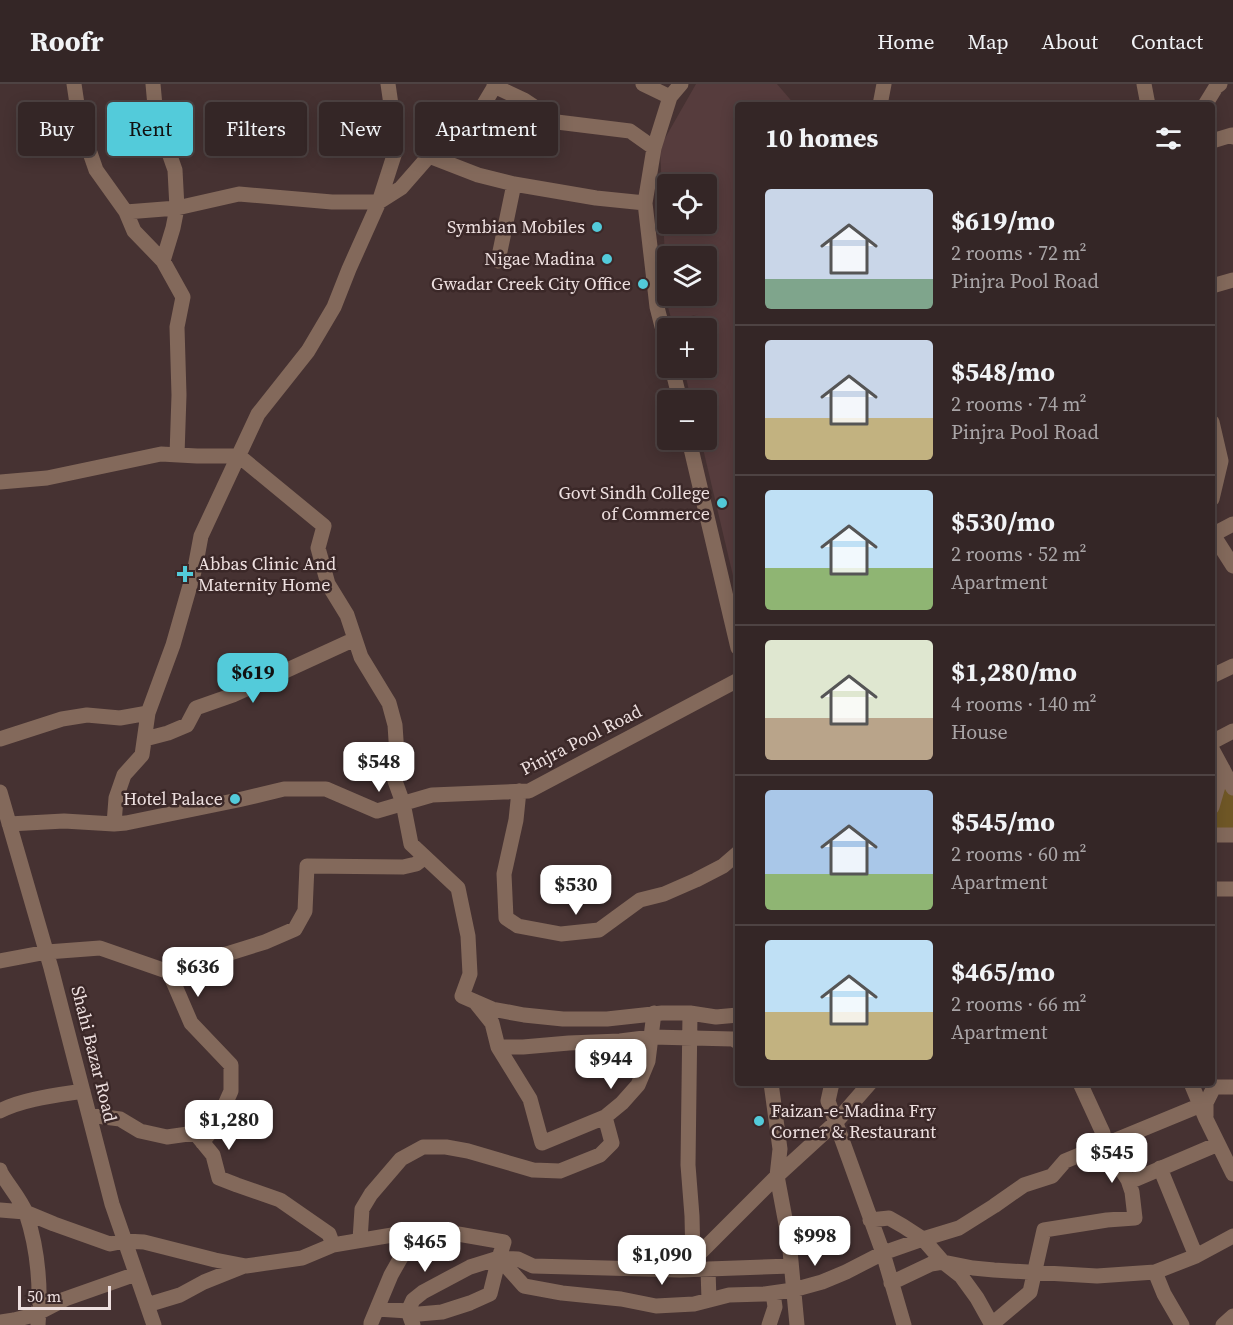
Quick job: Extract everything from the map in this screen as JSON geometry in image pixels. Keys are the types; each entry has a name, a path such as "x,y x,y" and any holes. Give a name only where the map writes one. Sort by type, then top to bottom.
{"street":[{"path":"74,84 80,124 96,170 126,212 134,231 163,261 183,297 177,327 179,395 177,455"},
{"path":"153,84 154,106 175,170 177,208 163,261"},
{"path":"114,824 116,798 124,775 142,755 148,713 173,645 195,568 201,536 258,414 308,351 334,307 379,202 397,146 388,84"},
{"path":"643,84 670,97"},
{"path":"660,318 645,203 654,148 670,97 681,84"},
{"path":"881,102 884,84"},
{"path":"1144,84 1147,102"},
{"path":"1207,102 1220,84"},
{"path":"485,102 495,85 524,100 557,122 630,130 654,148"},
{"path":"1215,140 1232,135 1233,137"},
{"path":"126,212 177,208 239,194 332,202 379,202 401,188 429,156 478,175 514,184 596,198 645,203"},
{"path":"498,261 514,184"},
{"path":"1215,285 1233,280"},
{"path":"1215,433 1222,459 1215,487"},
{"path":"691,450 735,635"},
{"path":"0,482 47,478 160,454 239,456 324,526 318,548 328,584 346,615 361,657 389,703 395,725 397,755 395,781 403,803 411,844 458,888 468,936 470,975 462,996 492,1008 524,1015 563,1019 607,1019 690,1013 717,1017 735,1015"},
{"path":"1215,533 1233,524"},
{"path":"1215,537 1233,566"},
{"path":"145,739 187,725 196,708 234,695 355,639"},
{"path":"1215,675 1233,666"},
{"name":"Pinjra Pool Road","path":"9,824 64,821 126,823 284,789 326,789 377,811 432,795 529,791 735,682"},
{"path":"0,739 62,719 87,715 120,718 148,713"},
{"path":"1215,740 1233,731"},
{"path":"1215,754 1233,788"},
{"path":"1215,797 1223,769"},
{"path":"519,791 516,819 504,874 506,918 518,926 561,934 599,930 640,900 664,894 696,880 723,866 735,856"},
{"name":"Shahi Bazar Road","path":"0,792 46,952 112,1204 154,1325"},
{"path":"1215,835 1233,835"},
{"path":"0,961 46,952 100,948 169,972 265,942 295,929 305,911 307,866 403,867 416,864 425,857"},
{"path":"1215,889 1233,889"},
{"path":"169,972 191,1023 231,1065 231,1091 215,1127 202,1142"},
{"path":"476,1002 492,1023 498,1047 530,1099 542,1143 605,1117 638,1085 648,1061 654,1014"},
{"path":"690,1013 688,1165 693,1260"},
{"path":"498,1047 620,1041 652,1037 735,1040"},
{"path":"771,1086 780,1149 777,1176 789,1240 796,1319 771,1319 775,1307 773,1293"},
{"path":"831,1086 828,1101 882,1253 904,1325"},
{"path":"680,1269 693,1260 777,1176 836,1122 867,1086"},
{"path":"870,1220 889,1218 923,1239 943,1262 961,1276 992,1325 1030,1292 1044,1230 1135,1218 1129,1182 1105,1145 1103,1133 1081,1086"},
{"path":"1192,1086 1233,1174"},
{"path":"1203,1112 1214,1087 1233,1087"},
{"path":"0,1111 7,1107 83,1091"},
{"path":"499,1258 524,1286 656,1306 694,1304 729,1295 793,1290 822,1282 882,1253 959,1228 1024,1185 1052,1176 1065,1161 1203,1112"},
{"path":"89,1115 120,1119 140,1131 167,1137 195,1133 213,1155 219,1178 280,1200 329,1234 333,1245"},
{"path":"360,1240 362,1209 371,1194 401,1159 423,1147 446,1147 533,1170 560,1171 600,1155 612,1143 605,1117"},
{"path":"1129,1182 1218,1144"},
{"path":"1161,1168 1196,1256"},
{"path":"0,1170 25,1212 37,1260 39,1319"},
{"path":"0,1210 25,1212 110,1244 125,1241 144,1242 246,1266"},
{"path":"371,1325 391,1275 416,1230"},
{"path":"147,1305 180,1295 204,1282 246,1266 302,1258 333,1245 416,1230 504,1242 490,1294 442,1312 419,1314 411,1318 377,1309"},
{"path":"891,1283 931,1264 943,1262 973,1268 1097,1276 1155,1272 1196,1256 1233,1236"},
{"path":"411,1318 413,1300 423,1292 470,1268 499,1258 518,1259 533,1266 708,1269 791,1266"},
{"path":"708,1269 709,1300"},
{"path":"1155,1272 1164,1294 1182,1325"},
{"path":"0,1322 39,1319 65,1299 136,1274"}],"shaded area":[{"path":"696,84 777,84 792,102 735,102 735,584 703,450 717,450 717,390 689,390 686,378 717,378 717,318 686,318 699,314 671,318 668,306 717,306 717,246 664,246 664,234 717,234 717,174 661,174 660,147"},
{"path":"1223,769 1233,787 1233,835 1215,835 1215,797"}],"place":[{"name":"Symbian Mobiles","path":"597,227"},
{"name":"Nigae Madina","path":"607,259"},
{"name":"Gwadar Creek City Office","path":"643,284"},
{"name":"Govt Sindh College of Commerce","path":"722,503"},
{"name":"Abbas Clinic And Maternity Home","path":"185,574"},
{"name":"Hotel Palace","path":"235,799"},
{"name":"Faizan-e-Madina Fry Corner & Restaurant","path":"759,1121"}]}
